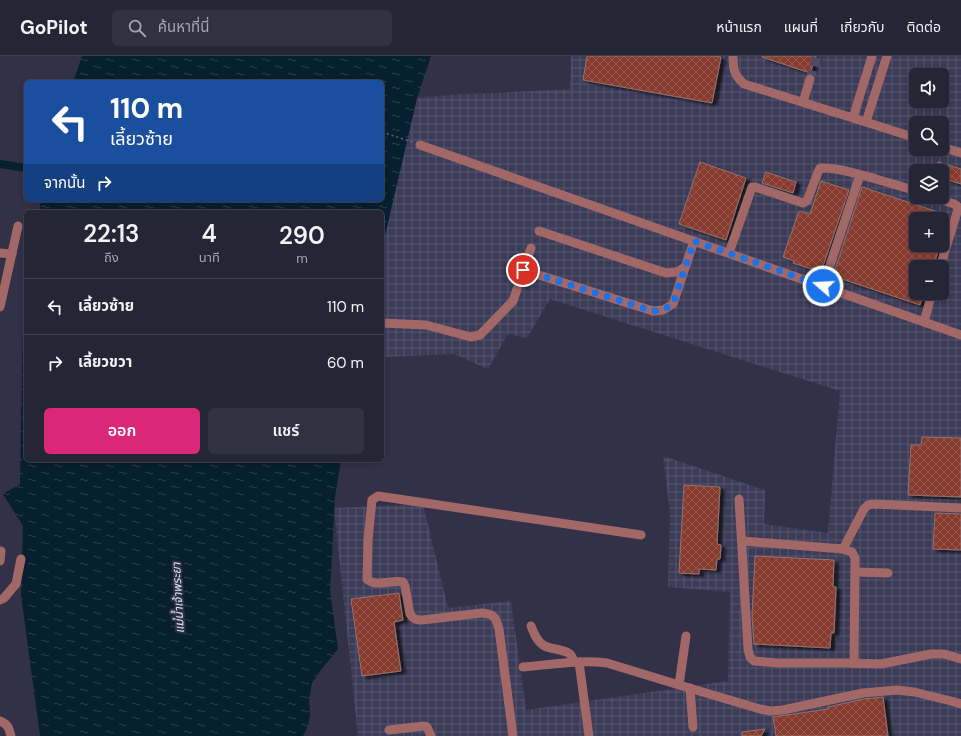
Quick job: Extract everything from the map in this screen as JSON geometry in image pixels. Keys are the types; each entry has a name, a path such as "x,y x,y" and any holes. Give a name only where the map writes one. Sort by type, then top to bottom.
{"street":[{"path":"733,56 733,69 738,78 744,84 909,136"},
{"path":"854,118 872,56"},
{"path":"866,122 887,56"},
{"path":"803,102 810,79"},
{"path":"420,145 961,335"},
{"path":"949,149 961,153"},
{"path":"728,253 752,187 803,203 807,202 820,168 835,168 909,189"},
{"path":"823,286 860,175"},
{"path":"942,260 958,209 957,206 949,202"},
{"path":"0,307 18,226"},
{"path":"539,232 666,273 676,272 685,267"},
{"path":"523,270 653,311 663,310 673,304 694,241"},
{"path":"384,323 426,325 471,337 480,335 513,301 531,248"},
{"path":"0,253 12,254"},
{"path":"924,322 930,300"},
{"path":"513,736 499,629 496,619 488,613 482,613 416,620 410,614 403,582 370,582 367,579 368,540 372,500 378,496 641,535"},
{"path":"739,499 748,649 750,657 754,661 779,663 881,664 931,654 944,654 961,659"},
{"path":"843,549 864,508 868,506 874,504 961,508"},
{"path":"742,541 843,549 852,552 855,558 854,663"},
{"path":"0,561 1,551"},
{"path":"0,600 4,598 16,584 21,559"},
{"path":"855,572 888,573"},
{"path":"531,626 537,640 543,645 570,654 576,662 588,736"},
{"path":"679,686 686,636"},
{"path":"523,667 595,661 607,663 679,686 770,711 783,710 863,693 897,690 951,700 961,704"},
{"path":"690,688 693,727"},
{"path":"0,721 7,725 10,730 10,736"},
{"path":"389,730 424,726 427,727 431,736"}],"path":[{"path":"384,133 420,145"}],"shaded area":[{"path":"571,56 961,56 961,736 358,736 334,508 423,504 448,608 511,601 526,710 728,681 730,592 668,587 670,513 663,456 765,490 764,524 828,533 840,391 550,299 527,338 508,334 488,369 454,354 384,357 384,240 417,98 462,94 570,89"}],"water":[{"path":"82,56 431,56 417,98 384,239 384,210 39,210 41,202 384,202 384,80 74,80"},
{"name":"แม่น้ำเจ้าพระยา","path":"24,319 24,462 341,462 335,497 330,591 338,649 312,683 309,700 310,715 308,726 303,736 40,736 21,595 23,526 3,494 20,484"}],"building":[{"path":"587,56 721,57 712,103 583,80"},
{"path":"762,56 816,56 810,73"},
{"path":"700,162 746,178 726,240 679,224"},
{"path":"949,165 961,169 961,184 949,180"},
{"path":"766,172 796,182 793,193 762,183"},
{"path":"821,181 849,190 821,272 793,263 794,261 783,257 799,211 810,214"},
{"path":"862,187 909,202 909,204 914,204 938,212 909,212 909,252 938,252 935,260 909,260 909,300 922,300 920,305 833,276"},
{"path":"922,437 961,438 961,497 908,495 911,445 921,445"},
{"path":"684,485 720,487 717,544 721,545 720,559 717,559 716,570 699,569 699,574 679,573"},
{"path":"935,513 961,514 961,550 933,549"},
{"path":"755,556 834,560 833,587 836,587 834,633 831,633 830,648 754,644 752,616"},
{"path":"399,593 403,620 394,622 401,671 362,676 351,599"},
{"path":"883,697 888,736 776,736 773,717 828,709 828,707 864,699"},
{"path":"765,729 761,736 742,736 742,732"}],"waterway":[{"path":"0,164 24,168"}],"tunnel":[{"path":"810,79 817,56"}],"route":[{"path":"523,270 653,311 663,310 673,304 694,241 823,286"}]}
